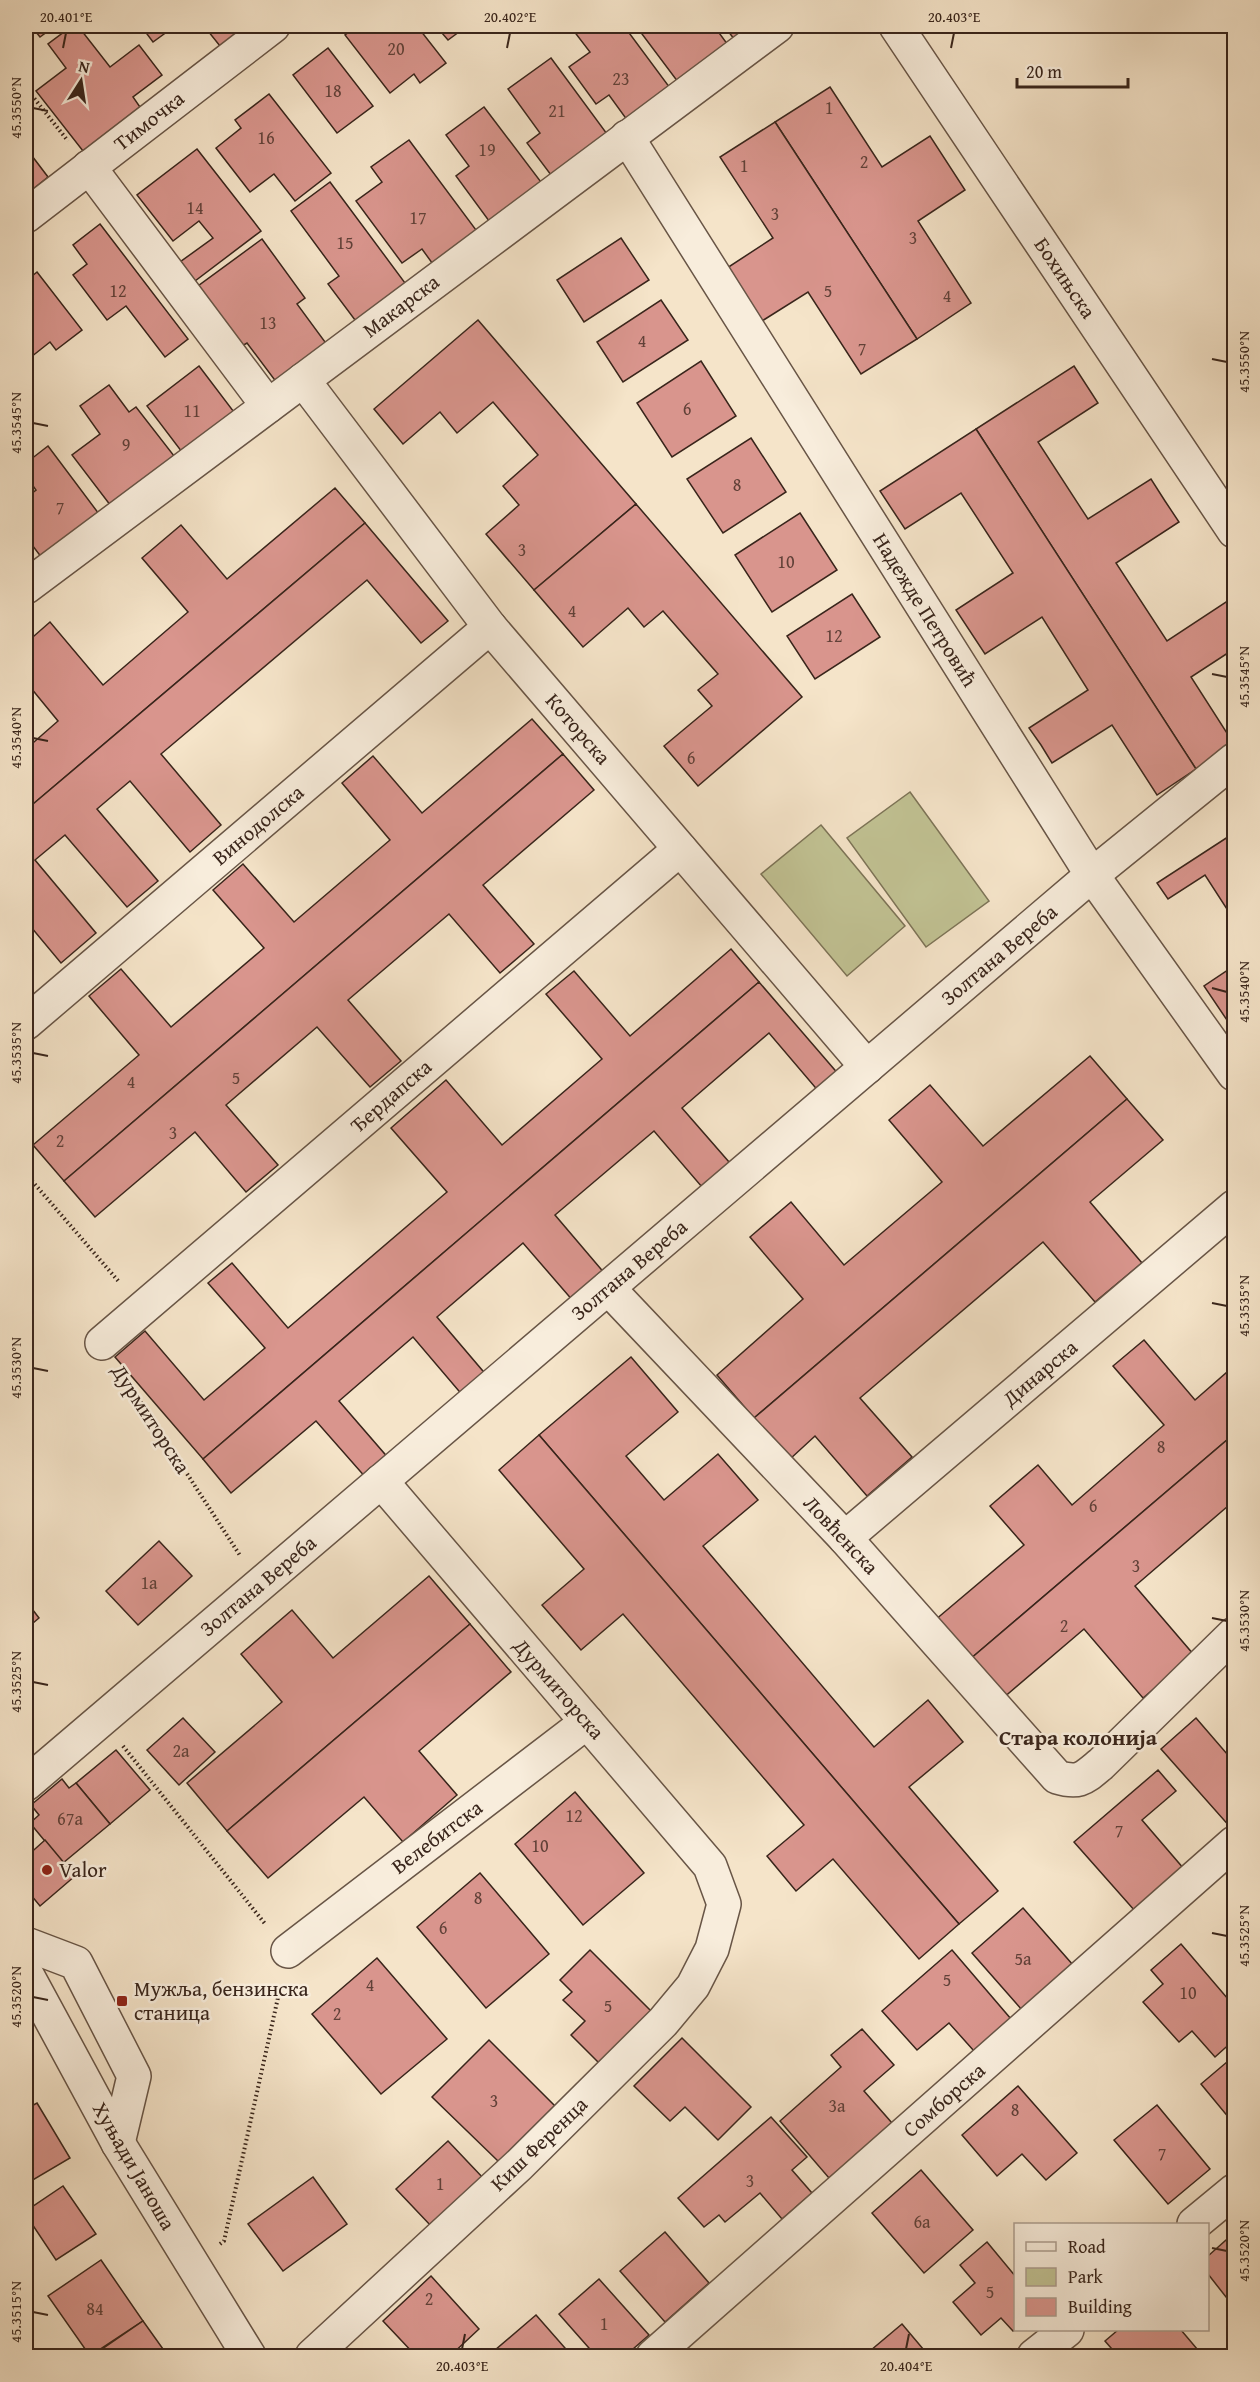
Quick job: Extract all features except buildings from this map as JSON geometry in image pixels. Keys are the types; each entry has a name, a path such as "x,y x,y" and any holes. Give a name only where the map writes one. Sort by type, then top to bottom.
{"street":[{"name":"Тимочка","path":"26,216 273,26"},
{"name":"Макарска","path":"26,587 777,26"},
{"name":"Бохињска","path":"896,26 1234,531"},
{"name":"Надежде Петровић","path":"627,137 1092,876 1234,1074"},
{"path":"89,167 268,406"},
{"name":"Которска","path":"303,380 490,627 867,1067"},
{"name":"Винодолска","path":"26,1023 490,627"},
{"name":"Золтана Вереба","path":"26,1784 1092,876 1234,760"},
{"name":"Ђердапска","path":"102,1343 680,849"},
{"name":"Динарска","path":"845,1538 1234,1207"},
{"name":"Ловћенска","path":"608,1288 845,1538 1057,1777 1072,1782 1101,1764 1234,1634"},
{"name":"Дурмиторска","path":"381,1481 710,1866 724,1904"},
{"name":"Велебитска","path":"288,1951 587,1722"},
{"name":"Сомборска","path":"653,2356 1234,1843"},
{"name":"Киш Ференца","path":"312,2356 519,2165 663,2022 693,1986 712,1949 724,1904"},
{"path":"26,1944 76,1963 134,2076 118,2143"},
{"name":"Хуњади Јаноша","path":"26,1972 118,2143 249,2356"},
{"path":"1195,2223 1234,2191"},
{"path":"1034,2356 1066,2331"}],"path":[{"path":"26,88 89,167"},
{"path":"26,1174 142,1309"},
{"name":"Дурмиторска","path":"102,1343 259,1585"},
{"path":"101,1720 288,1951 224,2241 195,2269"}],"green space":[{"path":"910,792 989,901 926,947 847,838"},
{"path":"821,825 905,926 847,976 761,874"}],"place":[{"name":"Valor","path":"47,1870"},
{"name":"Мужља, бензинска станица","path":"122,2001"}],"district":[{"name":"Стара колонија","path":"1078,1737"}]}
